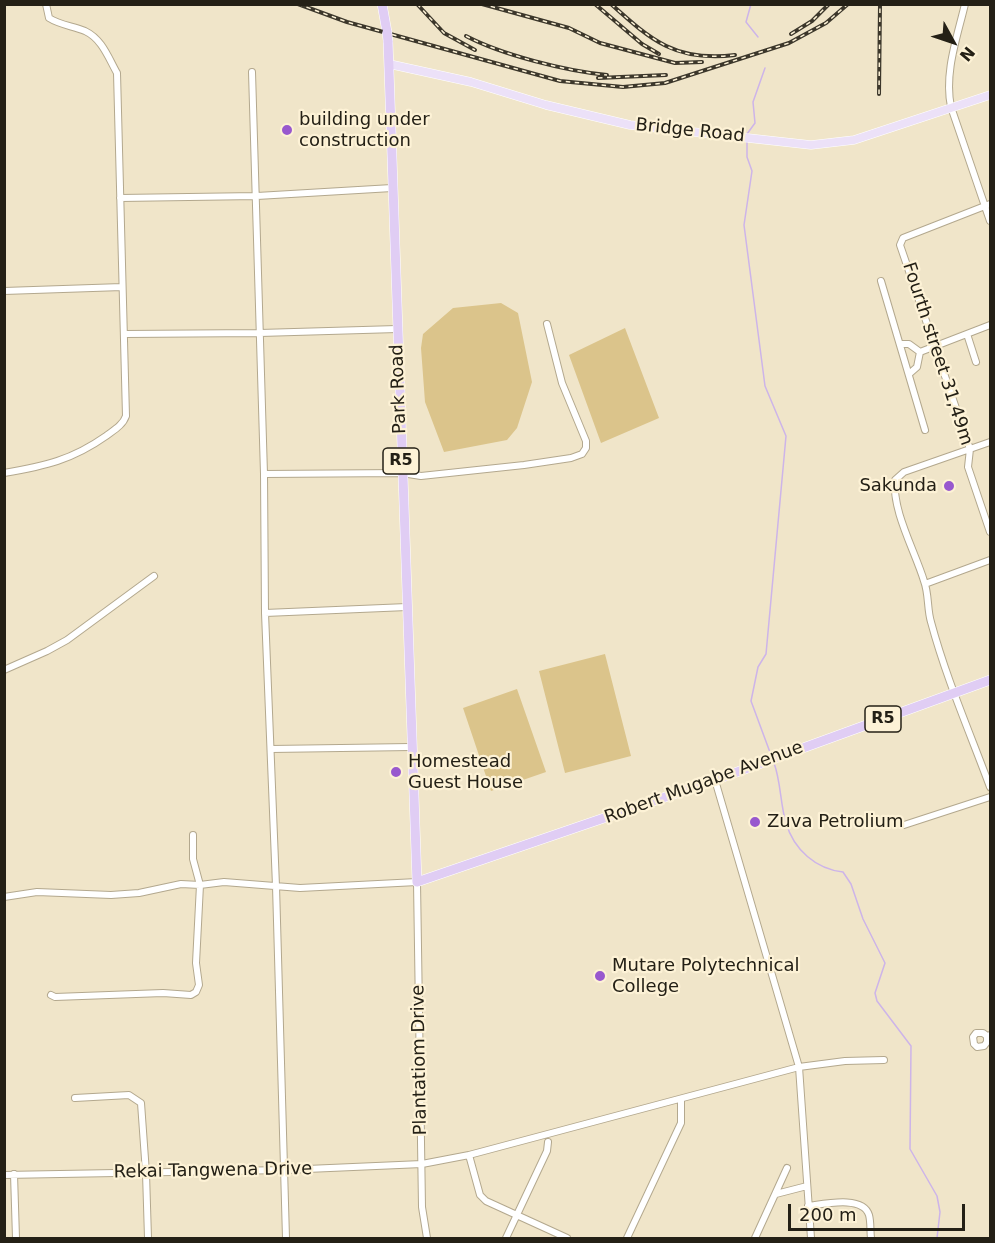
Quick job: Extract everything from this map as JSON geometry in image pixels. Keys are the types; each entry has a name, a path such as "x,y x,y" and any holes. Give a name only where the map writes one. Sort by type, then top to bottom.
{"highway":[{"name":"Park Road","path":"382,4 388,36 417,882"},
{"name":"Robert Mugabe Avenue","path":"417,882 715,780 990,680"}],"main road":[{"name":"Bridge Road","path":"389,64 471,82 546,105 630,125 811,145 854,140 990,95"}],"street":[{"path":"4,473 63,461 89,448 123,423 126,416 117,73 100,42 87,32 49,18 46,4"},
{"path":"965,4 948,75 948,93 951,107 988,205 990,221"},
{"path":"252,72 264,474 265,613 276,886 286,1239"},
{"path":"120,198 257,196 392,188"},
{"name":"Fourth street 31,49m","path":"988,205 903,238 900,245 970,449 968,468 990,532"},
{"path":"881,281 925,430"},
{"path":"4,291 122,287"},
{"path":"264,474 402,473 421,476 524,465 572,458 582,454 587,445 584,434 562,383 546,324"},
{"path":"920,352 990,325"},
{"path":"125,334 397,329"},
{"path":"967,334 976,362"},
{"path":"901,344 909,344 920,352"},
{"path":"909,375 917,367 920,352"},
{"path":"990,442 904,472 895,480 894,490 926,584 930,620 954,693 990,787"},
{"path":"926,584 990,560"},
{"path":"4,670 47,651 67,639 154,576"},
{"path":"265,613 406,607"},
{"path":"271,749 411,747"},
{"path":"715,780 799,1067 811,1239"},
{"path":"904,825 990,797"},
{"path":"51,995 66,997 164,993 191,995 196,992 199,985 196,957 200,885 193,860 193,835"},
{"path":"4,897 37,892 111,895 139,893 181,884 200,885 224,882 300,888 417,882"},
{"name":"Plantatiom Drive","path":"417,882 422,1207 427,1239"},
{"name":"Rekai Tangwena Drive","path":"4,1175 284,1170 422,1164 469,1155 799,1067 845,1061 884,1060"},
{"path":"75,1098 129,1095 141,1103 148,1239"},
{"path":"627,1239 681,1123 681,1100"},
{"path":"506,1239 547,1151 548,1142"},
{"path":"469,1155 480,1195 486,1201 567,1239"},
{"path":"755,1239 787,1168"},
{"path":"15,1174 16,1239"},
{"path":"776,1194 807,1186"},
{"path":"808,1206 835,1202 859,1203 866,1208 869,1215 871,1239"}],"shaded area":[{"path":"501,303 518,313 532,382 517,428 507,440 444,452 425,402 421,348 423,334 453,308"},
{"path":"625,328 659,418 601,443 569,355"},
{"path":"605,654 631,756 565,773 539,671"},
{"path":"517,689 546,772 491,791 463,708"}],"waterway":[{"path":"751,4 746,22 758,37"},
{"path":"747,134 755,123 753,102 765,68"},
{"path":"747,142 747,157 752,171 744,225 765,386 786,436 766,654 758,667 751,701 771,755"},
{"path":"774,763 786,823 794,842 815,862 843,872 851,884 863,919 885,963 875,993 877,1001 911,1046 910,1149 937,1196 940,1212 937,1238"}],"railway":[{"path":"298,4 347,22 560,81 623,87 665,83 789,43 826,23 848,4"},
{"path":"417,4 444,33 475,50"},
{"path":"482,4 569,28 600,43 675,63 702,62"},
{"path":"595,4 642,44 659,54"},
{"path":"611,4 639,29 666,46 696,55 735,55"},
{"path":"791,34 812,21 829,4"},
{"path":"879,94 880,4"},
{"path":"466,36 497,50 535,61 607,75"},
{"path":"598,78 666,75"}],"place":[{"name":"building under construction","path":"287,130"},
{"name":"Sakunda","path":"949,486"},
{"name":"Homestead Guest House","path":"396,772"},
{"name":"Zuva Petrolium","path":"755,822"},
{"name":"Mutare Polytechnical College","path":"600,976"}]}
